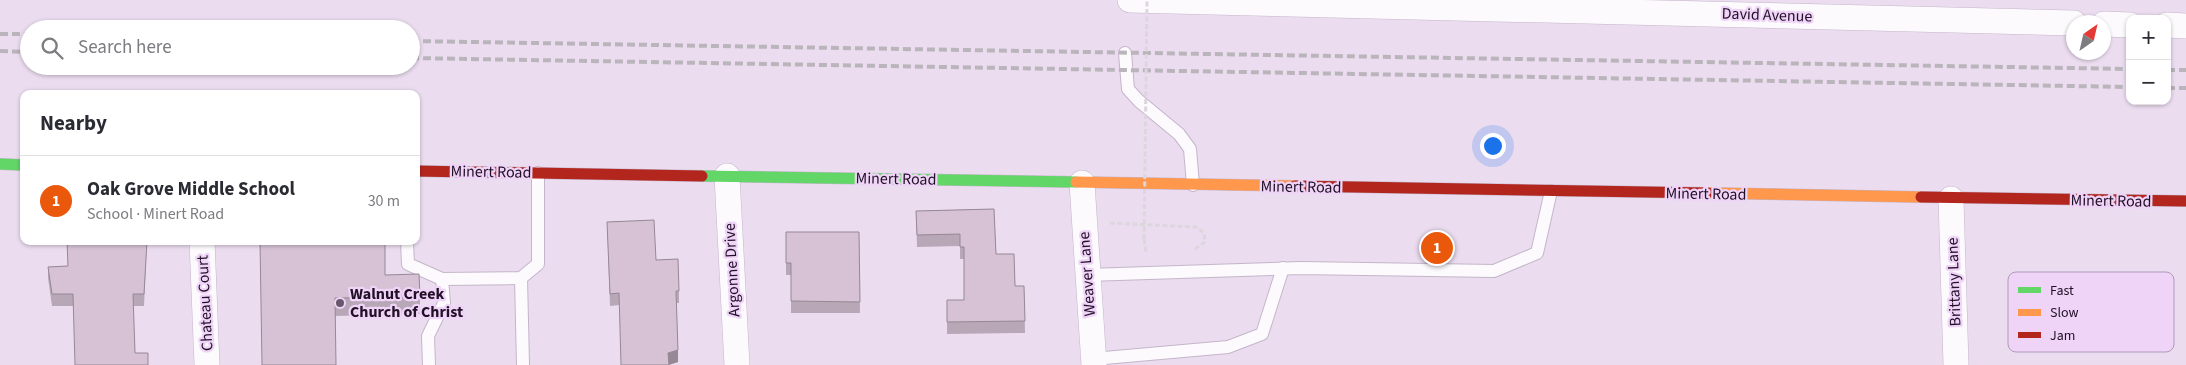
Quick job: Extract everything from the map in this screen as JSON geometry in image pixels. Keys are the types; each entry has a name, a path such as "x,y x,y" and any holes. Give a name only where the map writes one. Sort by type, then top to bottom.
{"street":[{"name":"David Avenue","path":"1130,0 1912,10 2066,22"},
{"path":"2111,24 2126,24"},
{"path":"2171,26 2186,26"},
{"path":"0,164 20,165"},
{"name":"Minert Road","path":"420,171 2186,202"},
{"name":"Argonne Drive","path":"727,176 737,365"},
{"name":"Weaver Lane","path":"1082,183 1093,362"},
{"name":"Brittany Lane","path":"1950,199 1956,365"},
{"name":"Chateau Court","path":"202,245 207,365"}],"lane":[{"path":"1124,53 1128,88 1139,101 1179,134 1190,149 1193,185"},
{"path":"407,245 408,264 442,279 520,278 538,264 538,173"},
{"path":"1088,274 1283,268 1494,271 1537,253 1551,191"},
{"path":"1093,362 1228,347 1262,334 1283,268"},
{"path":"520,278 523,365"},
{"path":"429,365 428,336 444,303 442,279"}],"path":[{"path":"1147,0 1144,239 1146,252 1155,252"},
{"path":"1084,222 1196,227 1204,233 1204,242 1197,249 1188,250"}],"building":[{"path":"994,209 996,254 1014,254 1015,286 1024,286 1025,321 947,322 947,300 964,300 964,247 960,247 960,234 917,235 916,211"},
{"path":"654,220 656,260 678,259 679,291 676,291 678,350 668,353 669,365 621,365 619,293 610,294 607,222"},
{"path":"786,232 859,232 860,302 791,301 791,263 786,263"},
{"path":"67,245 147,245 144,294 133,294 135,353 148,353 148,365 75,365 73,294 52,294 48,267 68,266"},
{"name":"Walnut Creek Church of Christ","path":"260,245 385,245 385,275 419,274 420,297 335,298 336,365 262,365"}],"railway":[{"path":"0,34 20,34"},
{"path":"420,41 2126,69"},
{"path":"0,51 20,52"},
{"path":"420,58 2126,87"},
{"path":"2171,70 2186,70"},
{"path":"2171,88 2186,88"}],"traffic: fast":[{"path":"0,164 20,165"},
{"path":"702,176 1076,182"}],"traffic: slow":[{"path":"1076,182 1295,186"},
{"path":"1708,193 1921,197"}],"traffic: jam":[{"path":"420,171 702,176"},
{"path":"1295,186 1708,193"},
{"path":"1921,197 2186,201"}],"place":[{"name":"Oak Grove Middle School","path":"1437,248"},
{"name":"Walnut Creek Church of Christ","path":"340,303"}]}
